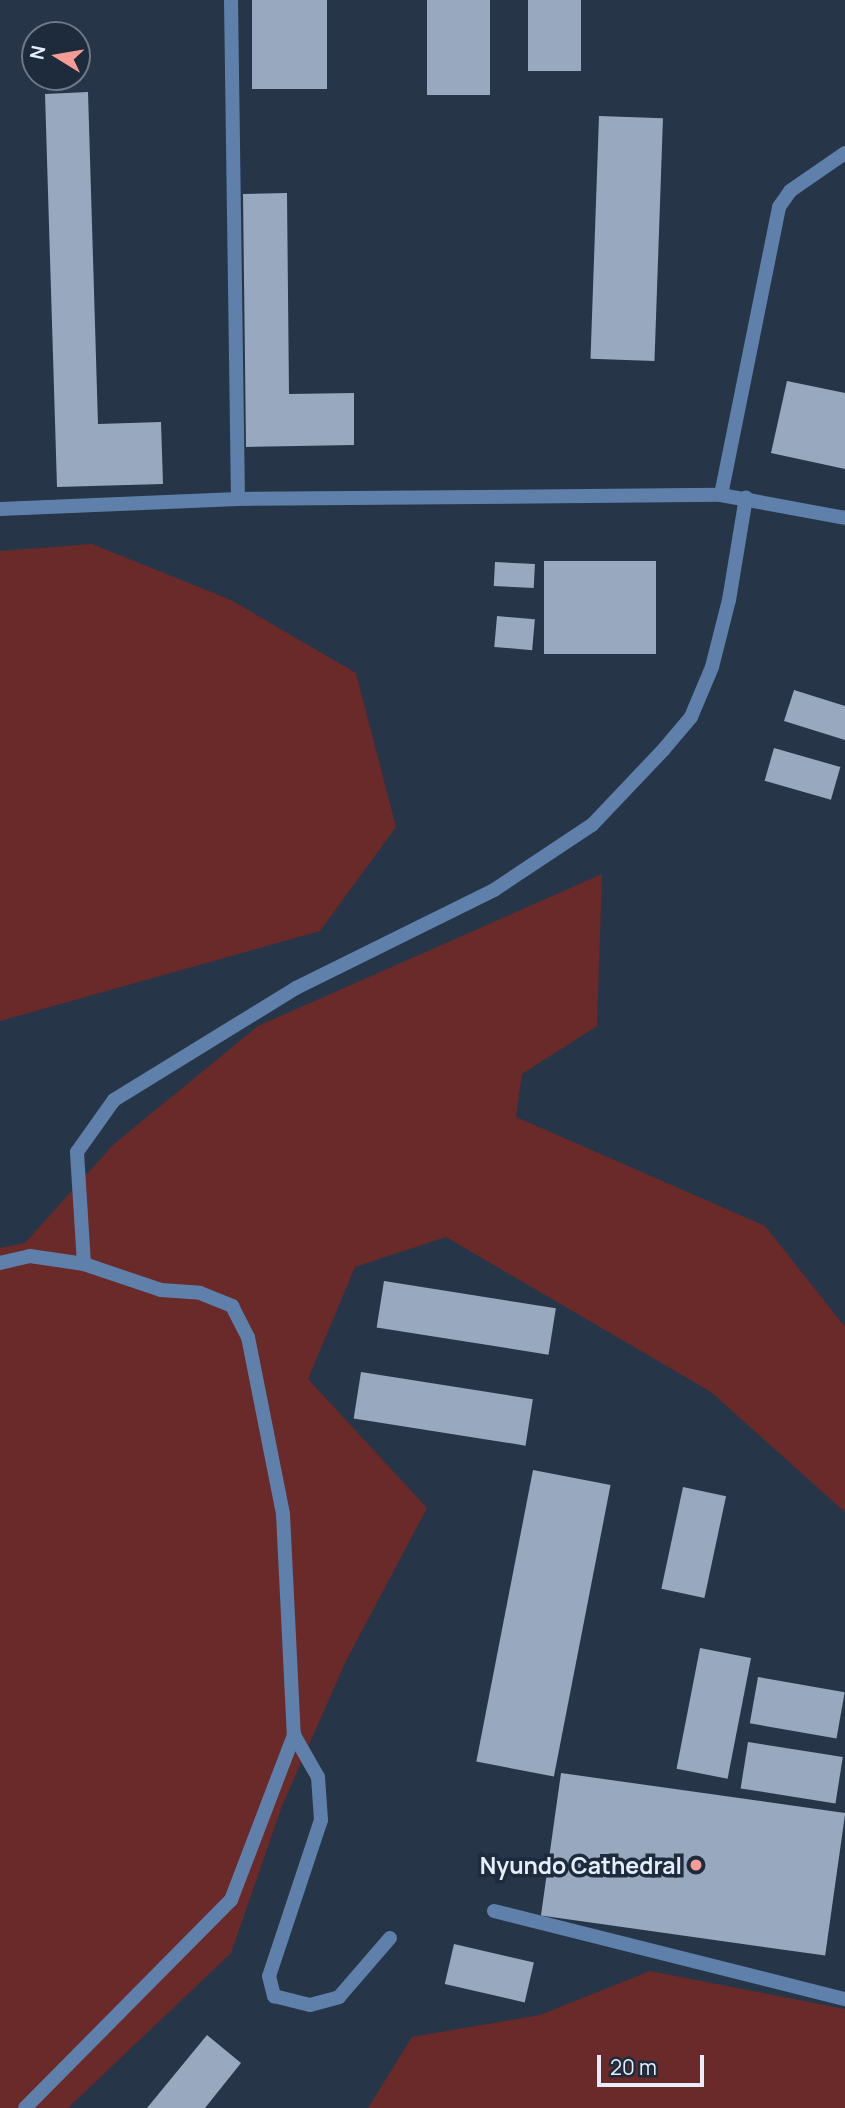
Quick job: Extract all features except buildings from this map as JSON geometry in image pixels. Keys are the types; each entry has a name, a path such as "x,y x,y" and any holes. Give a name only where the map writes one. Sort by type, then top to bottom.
{"street":[{"path":"231,0 238,499"},
{"path":"721,495 779,208 790,191 845,153"},
{"path":"0,509 238,499 721,495 746,497 845,518"},
{"path":"84,1264 76,1152 114,1100 296,988 494,890 592,825 664,749 691,717 712,667 729,600 746,497"},
{"path":"0,1263 30,1256 84,1264 160,1290 200,1293 232,1306 248,1337 283,1514 294,1735 231,1900 24,2108"},
{"path":"294,1735 318,1777 321,1820 269,1976 274,1996 310,2005 339,1997 390,1938"},
{"path":"494,1910 845,1999"}],"shaded area":[{"path":"92,544 231,600 356,673 396,827 320,931 0,1021 0,551"},
{"path":"602,874 597,1026 522,1074 516,1117 765,1226 845,1327 845,1512 711,1392 446,1237 355,1267 308,1379 427,1508 345,1663 282,1806 231,1953 68,2108 0,2108 0,1248 25,1243 114,1144 258,1026"},
{"path":"650,1971 845,2009 845,2108 368,2108 412,2037 540,2015"}],"place":[{"name":"Nyundo Cathedral","path":"696,1865"}]}
